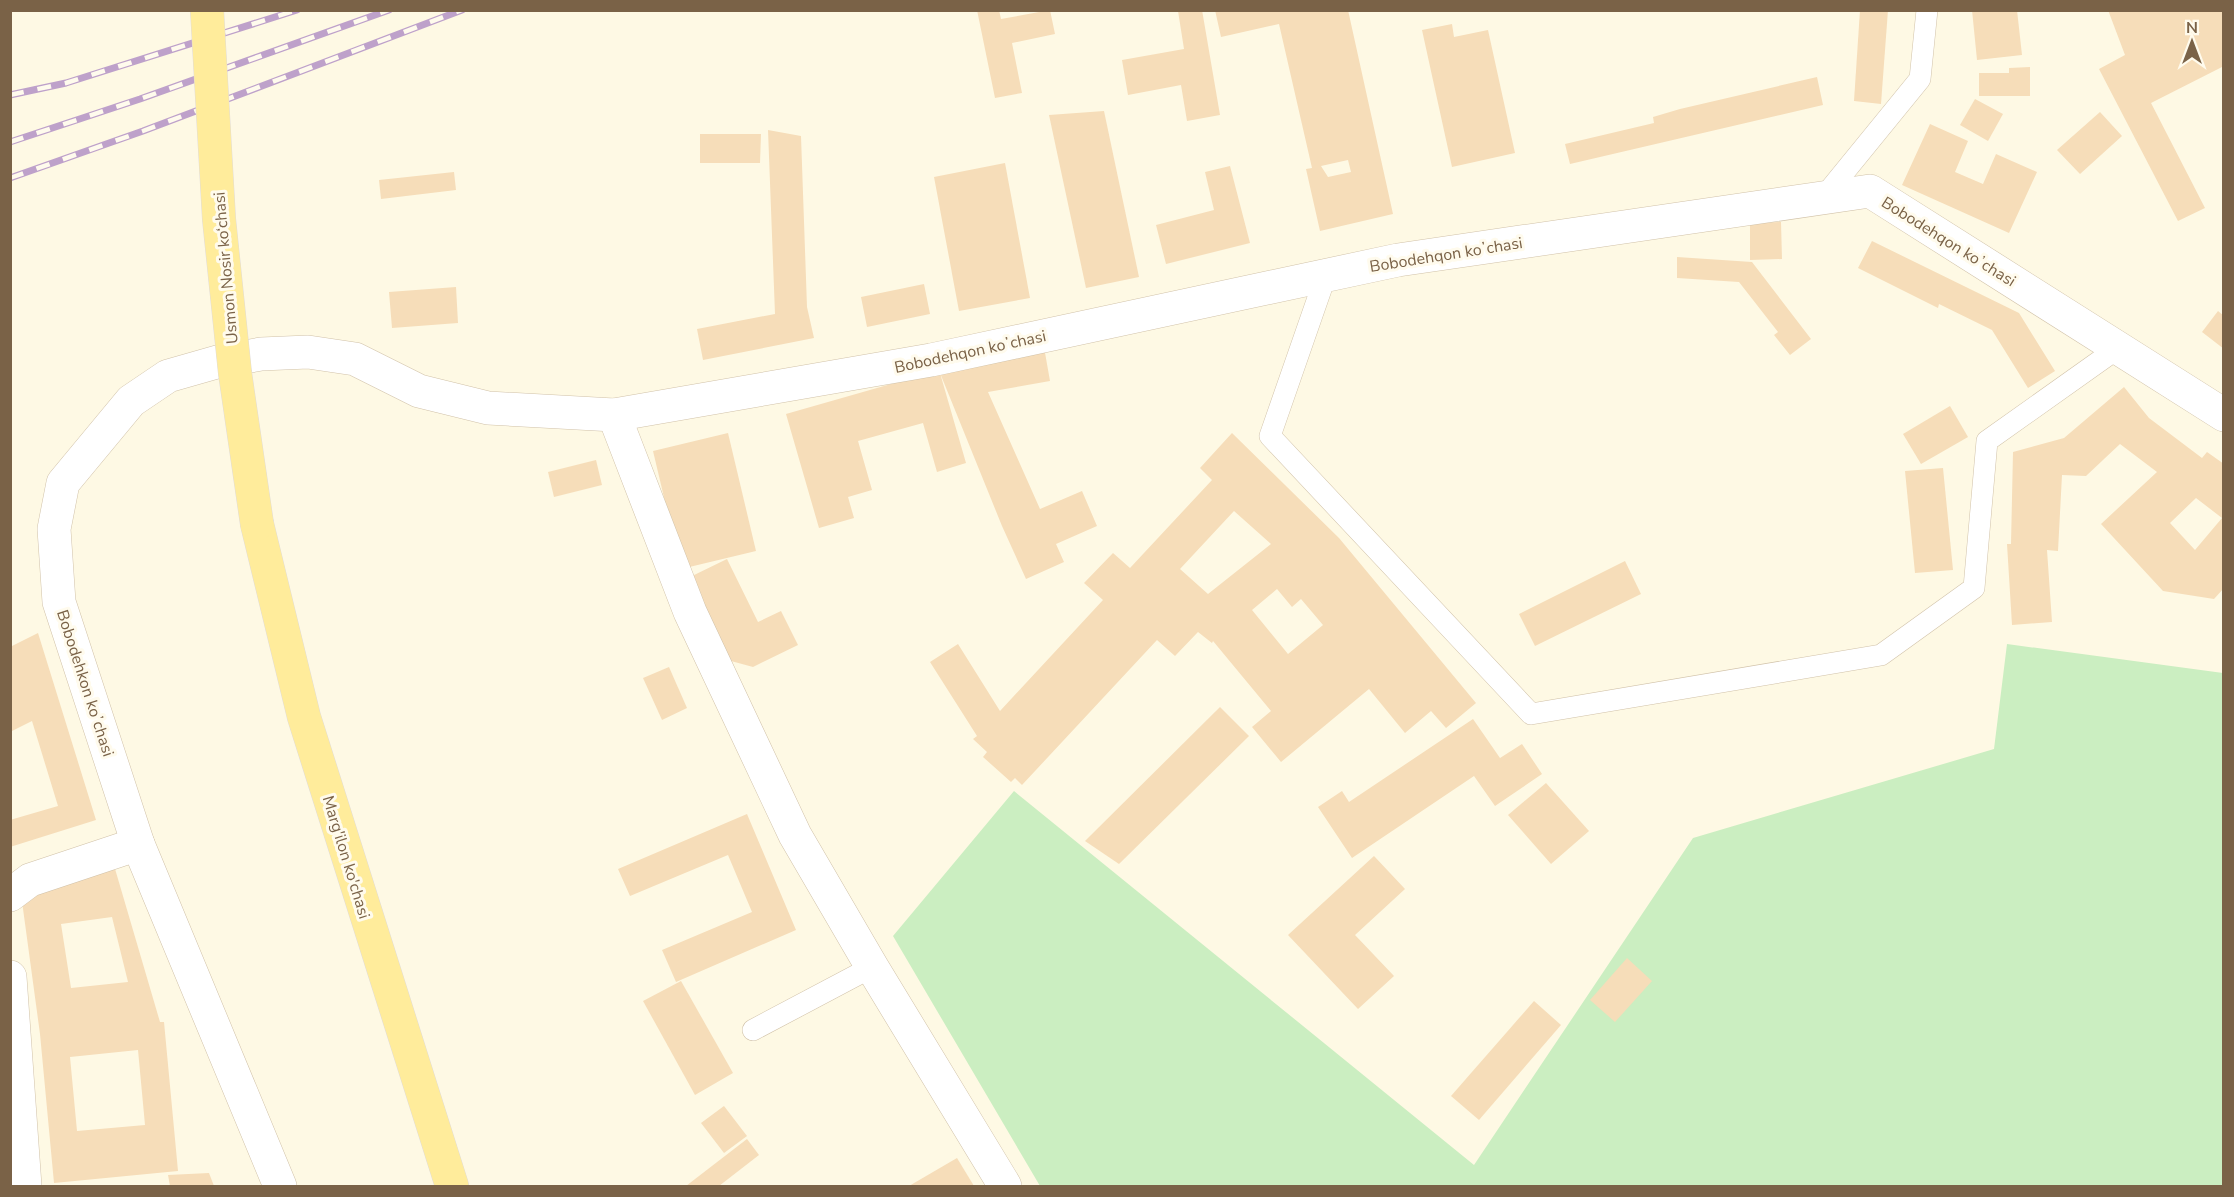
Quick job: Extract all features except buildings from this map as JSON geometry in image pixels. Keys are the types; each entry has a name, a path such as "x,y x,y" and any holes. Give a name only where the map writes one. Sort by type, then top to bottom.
{"main road":[{"name":"Usmon Nosir ko‘chasi","path":"207,10 219,219 235,373 257,524"},
{"name":"Marg'ilon ko'chasi","path":"257,524 304,717 452,1186"}],"street":[{"name":"Bobodehqon koʼchasi","path":"614,416 931,360 1398,260 1870,191 2223,415"},
{"name":"Bobodehkon koʼchasi","path":"280,1186 138,843 60,602 54,529 63,483 131,401 168,376 217,362 261,354 308,352 355,359 419,391 488,408 614,416"},
{"path":"614,416 690,612 795,835 1005,1186"},
{"path":"10,894 30,880 138,843"},
{"path":"10,977 25,1186"}],"lane":[{"path":"1823,198 1920,79 1927,10"},
{"path":"1326,275 1270,436 1531,714 1881,655 1974,588 1987,441 2118,348"},
{"path":"753,1030 872,967"}],"green space":[{"path":"2007,644 2223,673 2223,1186 1040,1186 893,936 1014,791 1474,1165 1693,838 1994,749"}],"railway":[{"path":"10,95 66,83 297,10"},
{"path":"10,142 140,99 389,10"},
{"path":"10,178 143,131 462,10"}]}
